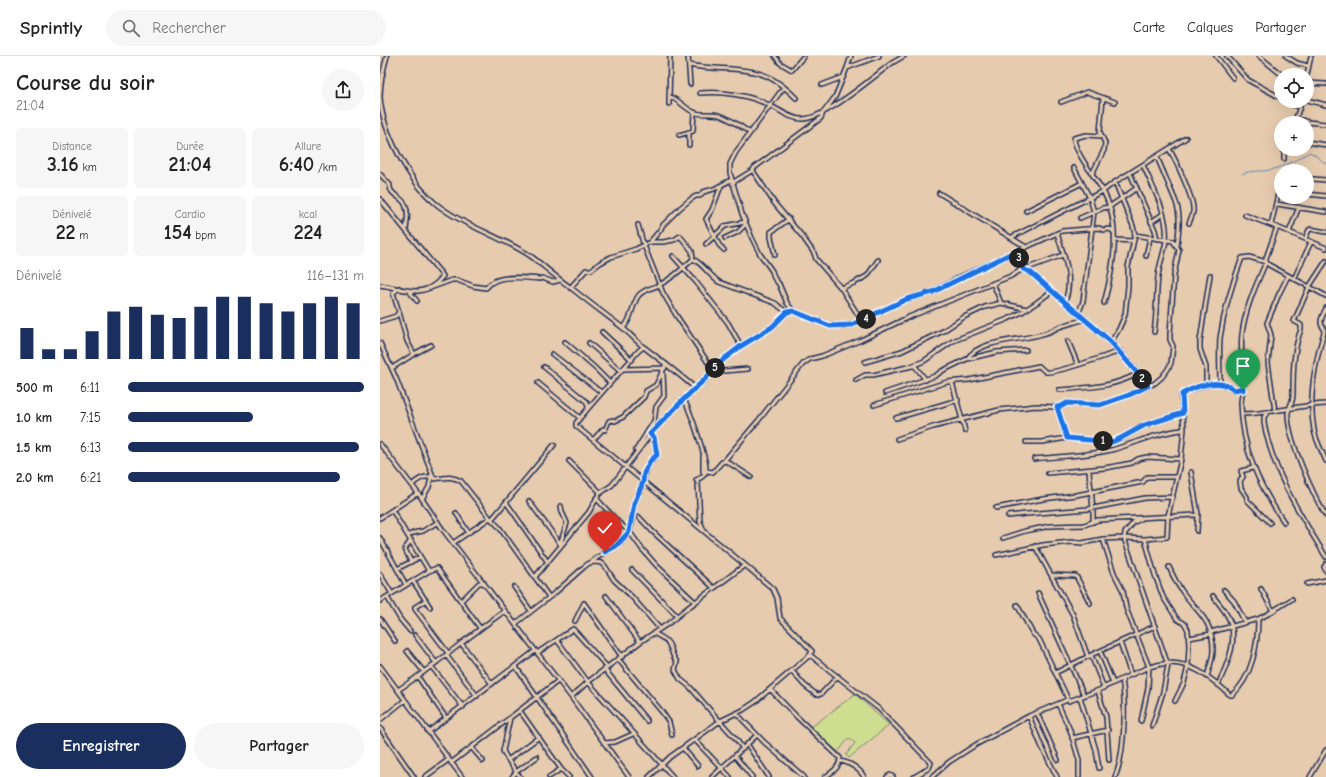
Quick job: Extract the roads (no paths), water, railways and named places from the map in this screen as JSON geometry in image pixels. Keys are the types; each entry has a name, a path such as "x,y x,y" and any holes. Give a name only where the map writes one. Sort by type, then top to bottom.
{"street":[{"path":"387,56 382,74 380,92 381,105 389,132 402,161 411,176 435,203 488,234 531,256 623,328 695,388"},
{"path":"669,104 670,56"},
{"path":"688,56 690,84"},
{"path":"570,288 586,270 591,270 610,257 644,246 650,242 662,226 680,208 694,197 700,196 703,192 732,182 753,170 821,118 835,97 851,56"},
{"path":"847,68 879,56"},
{"path":"700,93 710,92 744,97 770,105 792,118 808,119 823,113 904,56"},
{"path":"1216,56 1233,78"},
{"path":"1227,56 1248,80 1274,94"},
{"path":"1259,56 1274,68"},
{"path":"1286,56 1298,63 1308,66 1311,56"},
{"path":"777,57 780,63 792,70 803,57"},
{"path":"689,65 705,68 755,72 784,87 796,98"},
{"path":"822,85 843,77"},
{"path":"1314,83 1326,84"},
{"path":"784,87 749,132 736,152 731,160 730,173 745,223 760,254 772,271 787,303 793,311 830,326 847,326 862,321 907,299 933,292 1016,251 1064,230 1074,231 1099,228 1104,230 1110,229 1114,232"},
{"path":"1061,102 1087,92 1115,102"},
{"path":"670,97 676,99 694,112 720,116 749,132"},
{"path":"1092,174 1104,150 1105,143 1100,132 1103,98"},
{"path":"1314,101 1326,104"},
{"path":"1297,116 1300,108"},
{"path":"679,135 692,132 694,130 694,112"},
{"path":"1314,123 1326,124"},
{"path":"689,132 689,144"},
{"path":"1102,136 1089,134 1074,138 1077,150 1103,191 1113,217 1115,240 1110,283 1104,303"},
{"path":"1012,238 1103,191 1186,138"},
{"path":"1314,143 1326,144"},
{"path":"1169,149 1176,160 1193,203 1193,212 1189,222"},
{"path":"1157,157 1178,209 1179,221 1177,246"},
{"path":"1143,165 1163,214 1166,240 1158,277 1154,332"},
{"path":"1074,168 1090,198 1094,212 1083,301 1078,312"},
{"path":"753,170 775,204 789,219 814,253 816,259 841,288 862,321"},
{"path":"1130,173 1158,239"},
{"path":"380,174 390,185 389,189 405,204 408,214 406,230"},
{"path":"1314,179 1326,180"},
{"path":"1111,342 1118,333 1125,315 1128,291 1128,267 1135,234 1115,182"},
{"path":"1026,211 1082,183"},
{"path":"721,185 712,210 706,219 719,245 724,250"},
{"path":"1080,218 1109,207 1137,188"},
{"path":"939,193 1026,247"},
{"path":"1314,195 1326,196"},
{"path":"380,199 442,274 442,277 436,283 418,292 380,285"},
{"path":"1271,225 1277,204 1326,212"},
{"path":"1289,232 1299,207"},
{"path":"1151,222 1163,214"},
{"path":"1245,215 1278,227 1326,248"},
{"path":"776,255 771,232 789,219"},
{"path":"706,244 725,226 745,223"},
{"path":"725,238 738,232 745,223"},
{"path":"638,225 644,246 660,285 673,310 712,371"},
{"path":"1278,227 1266,258 1266,262 1247,308 1241,353 1243,388 1242,414 1246,440 1253,468 1263,489 1284,522"},
{"path":"1305,239 1310,229 1326,232"},
{"path":"1057,233 1069,279 1069,289 1065,302"},
{"path":"896,439 932,427 999,410 1036,406 1057,407 1067,403 1100,405 1129,395 1162,377 1171,363 1173,346 1170,340 1170,334 1173,284 1179,252 1173,241 1150,238 1135,234"},
{"path":"1115,240 1133,242 1135,234"},
{"path":"650,242 674,240 680,236 692,251 693,259 719,282 775,303 787,312"},
{"path":"1146,256 1150,238"},
{"path":"1294,279 1311,242"},
{"path":"1016,251 1024,269 1078,312 1111,342 1148,386"},
{"path":"705,472 713,472 724,461 803,364 810,359 822,356 861,340 909,317 1024,269 1063,255"},
{"path":"673,256 728,323 741,346"},
{"path":"1220,384 1221,337 1232,282 1242,258 1249,257 1266,262 1288,276 1326,296"},
{"path":"623,328 628,324 634,306 641,294 649,288 660,285 684,268 693,259"},
{"path":"841,288 867,276 878,260"},
{"path":"1326,261 1309,287 1294,321 1301,325 1301,329 1295,351 1292,400 1288,412 1290,430 1296,451 1314,493 1326,516"},
{"path":"1205,385 1206,367 1200,349 1200,341 1210,275"},
{"path":"1275,411 1268,363 1271,335 1267,323 1288,276"},
{"path":"428,288 432,288 452,280 486,288 492,282 510,278 542,278 553,282 560,280"},
{"path":"993,283 1001,303"},
{"path":"399,288 393,293 407,341 414,354"},
{"path":"409,291 417,301"},
{"path":"856,380 865,375 874,375 914,365 931,357 953,341 1008,319 1027,309 1052,291"},
{"path":"864,362 902,351 943,331 952,324 985,307 1001,303 1027,309"},
{"path":"1326,308 1320,323 1324,330 1324,338 1316,364 1312,405 1314,430 1326,462"},
{"path":"535,577 589,512 596,498 610,487 652,433 683,399 721,362 741,346 772,327 787,312 793,311"},
{"path":"380,321 396,316 399,312"},
{"path":"967,359 978,349 1011,340 1022,340 1085,319"},
{"path":"602,332 632,360"},
{"path":"1068,341 1078,365"},
{"path":"565,342 610,383"},
{"path":"380,343 381,352 392,368 434,478"},
{"path":"589,343 622,370 646,367 664,369"},
{"path":"392,368 431,345"},
{"path":"644,347 638,350 632,360 601,392 580,418 576,426 772,589 777,598 780,618 812,651 810,655 755,702 720,721 683,748 649,777"},
{"path":"885,393 926,380 967,359 997,352 1026,350"},
{"path":"874,405 952,382 1036,367 1040,367 1047,372 1050,372 1078,365 1120,351"},
{"path":"552,354 601,392"},
{"path":"593,440 603,429 605,430 609,422 612,420 614,422 621,418 644,397 646,391 657,384 667,365"},
{"path":"914,365 926,380"},
{"path":"544,367 587,402 588,408"},
{"path":"515,624 600,554 616,546 629,532 634,504 643,482 644,473 651,460 657,455 652,433 656,407 664,396 664,369"},
{"path":"712,371 748,369"},
{"path":"1060,390 1106,386 1137,374"},
{"path":"952,382 965,431"},
{"path":"538,383 580,418"},
{"path":"996,555 1035,546 1071,542 1082,543 1103,539 1145,539 1167,537 1168,516 1181,460 1184,429 1182,394 1205,385 1228,385 1235,390 1243,388"},
{"path":"686,403 687,396"},
{"path":"683,399 693,421 706,462 704,476 696,480 698,483 701,525 706,534"},
{"path":"896,418 958,400"},
{"path":"1242,414 1267,413 1290,408 1326,404"},
{"path":"1057,407 1067,438"},
{"path":"1026,442 1042,442 1067,438 1112,442 1145,425 1183,413"},
{"path":"1267,413 1264,417 1264,423 1276,465 1287,492 1326,557"},
{"path":"635,454 654,421"},
{"path":"1034,458 1104,452 1167,432 1184,429"},
{"path":"589,437 599,434"},
{"path":"380,444 418,493 453,543 571,697 629,777"},
{"path":"453,543 491,518 554,445"},
{"path":"1048,473 1089,470 1132,463 1138,459 1147,457 1181,460"},
{"path":"569,461 601,493"},
{"path":"724,461 729,462 751,477"},
{"path":"1253,468 1241,471 1243,477 1240,480 1240,485 1249,503 1270,523"},
{"path":"1089,470 1090,492 1094,508 1093,522"},
{"path":"422,499 429,487 432,472"},
{"path":"1191,472 1197,501 1197,531"},
{"path":"412,485 419,480 430,477 434,478 449,476 455,477 462,481 499,527 549,597"},
{"path":"996,508 1143,482 1148,477 1176,477"},
{"path":"380,518 418,493"},
{"path":"1008,516 1065,512 1145,498 1173,497"},
{"path":"596,498 629,532 642,550 657,566 695,602"},
{"path":"529,501 561,544"},
{"path":"506,502 547,561"},
{"path":"561,506 567,523 561,544"},
{"path":"392,510 429,571"},
{"path":"456,513 468,532"},
{"path":"1003,538 1025,531 1050,526 1084,525 1098,520 1198,514"},
{"path":"638,517 714,588"},
{"path":"1145,517 1134,522 1124,538 1168,663 1164,687 1152,726"},
{"path":"408,536 413,533 423,531 438,522"},
{"path":"380,538 406,585"},
{"path":"1103,539 1114,573 1123,591 1126,608 1138,634 1149,667 1148,688 1141,721"},
{"path":"1145,539 1163,597 1177,619 1186,626 1189,638 1188,666 1184,683 1175,701"},
{"path":"411,540 405,549 411,562"},
{"path":"1035,546 1073,615 1089,656 1104,688"},
{"path":"397,569 420,557"},
{"path":"589,563 599,562 606,566 614,580 631,596 660,629"},
{"path":"1326,564 1324,567 1326,571"},
{"path":"571,697 640,642 660,629 745,565"},
{"path":"1169,567 1179,587 1205,618 1211,633 1213,651 1207,677"},
{"path":"380,601 429,571 437,568 480,628"},
{"path":"632,570 677,616"},
{"path":"380,574 392,594"},
{"path":"1051,575 1076,576 1090,603"},
{"path":"1307,584 1326,580"},
{"path":"413,581 430,607"},
{"path":"461,601 479,584 484,583"},
{"path":"514,587 531,611"},
{"path":"1261,589 1273,611"},
{"path":"1224,590 1234,602 1245,622"},
{"path":"1038,593 1072,665 1084,695"},
{"path":"606,596 640,642"},
{"path":"1213,596 1226,613 1233,634 1232,649 1218,685"},
{"path":"387,597 400,619 410,631"},
{"path":"1189,638 1211,633 1258,618 1273,611 1292,599"},
{"path":"426,600 415,607 415,609 477,696"},
{"path":"576,621 584,603 622,657"},
{"path":"932,777 949,762 964,752 1029,716 1058,704 1067,698 1039,639 1033,634 1017,605"},
{"path":"398,690 418,677 480,628 505,611"},
{"path":"1069,701 1098,691 1149,667 1168,663 1188,666 1207,677 1231,696 1243,683 1258,633 1258,618"},
{"path":"380,619 395,641"},
{"path":"1055,673 1155,626"},
{"path":"428,732 536,652 557,640 571,629 574,629 648,721"},
{"path":"654,633 662,637 669,644 670,651 677,662 675,670 680,679 690,687 736,739 742,748"},
{"path":"415,635 436,663"},
{"path":"557,640 588,682 673,777"},
{"path":"1120,642 1131,675"},
{"path":"461,643 492,684"},
{"path":"407,651 424,672"},
{"path":"1100,651 1113,683"},
{"path":"810,655 879,709 930,763 929,768 914,777"},
{"path":"618,659 662,712 669,722 672,735"},
{"path":"380,666 462,777"},
{"path":"432,666 463,707"},
{"path":"516,667 592,777"},
{"path":"792,671 804,685 817,695 821,694 838,676"},
{"path":"418,677 446,718"},
{"path":"1116,777 1123,738 1124,704 1122,679"},
{"path":"425,777 471,747 558,681"},
{"path":"770,689 838,756 840,761 837,768 825,777"},
{"path":"1098,691 1106,717 1109,760"},
{"path":"1080,697 1096,750 1099,768"},
{"path":"380,720 405,700"},
{"path":"1058,704 1079,760 1079,777"},
{"path":"520,711 561,769 570,777"},
{"path":"736,713 757,735 804,777"},
{"path":"1037,713 1058,760"},
{"path":"1029,716 1038,739 1057,777"},
{"path":"510,718 503,751 520,777"},
{"path":"380,728 414,777"},
{"path":"1072,738 1108,730"},
{"path":"604,743 615,742 633,734"},
{"path":"712,777 757,735"},
{"path":"508,760 539,737"},
{"path":"695,740 730,777"},
{"path":"747,744 769,777"},
{"path":"471,747 483,761"},
{"path":"683,748 698,766"},
{"path":"1310,777 1326,750"},
{"path":"735,756 752,777"},
{"path":"512,777 516,772 537,757"},
{"path":"840,761 846,762 859,770 864,777"},
{"path":"549,777 561,769"},
{"path":"888,777 890,775 893,777"}],"waterway":[{"path":"1242,174 1275,169 1310,152 1326,164"}]}
